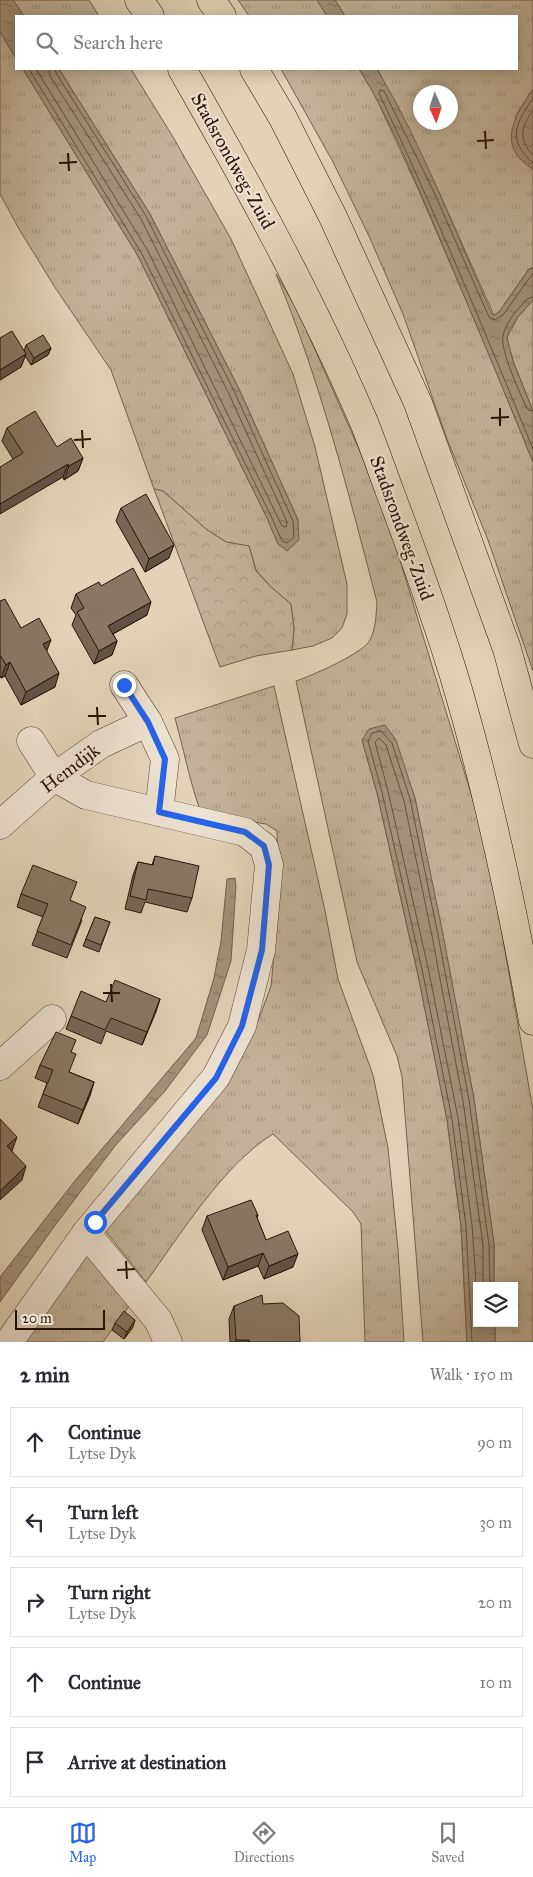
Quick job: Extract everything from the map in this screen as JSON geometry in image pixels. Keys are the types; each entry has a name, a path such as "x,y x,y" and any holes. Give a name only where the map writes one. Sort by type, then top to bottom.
{"main road":[{"path":"139,0 149,15"},
{"path":"212,0 221,15"},
{"name":"Stadsrondweg-Zuid","path":"183,70 246,182 309,302 363,420 411,548 454,676 492,819 533,1021"},
{"path":"255,70 283,118 333,217 418,402 507,649 533,744"}],"street":[{"path":"124,685 148,722 165,759 159,812"},
{"name":"Hemdijk","path":"0,825 54,777 101,744 148,722"},
{"path":"9,1342 86,1233 216,1078 242,1026 262,950 269,865 264,846 245,832 86,795 54,777 32,741"},
{"path":"0,1066 52,1019"},
{"path":"86,1233 158,1320 168,1342"}],"green space":[{"path":"13,0 89,0 98,15 23,15"},
{"path":"238,0 317,0 326,15 248,15"},
{"path":"335,0 533,0 533,89 515,116 530,167 533,169 533,268 529,269 499,312 494,315 437,188 378,70 518,70 518,15 344,15"},
{"path":"0,32 15,56 15,70 24,70 138,256 278,544 298,520 239,389 150,214 60,70 132,70 173,137 231,239 293,374 315,447 347,584 347,614 342,628 332,638 313,646 292,650 294,629 291,604 271,587 256,570 249,546 226,542 206,529 163,491 154,489 111,370 56,289 0,194"},
{"path":"282,70 360,70 373,91 419,191 484,342 533,462 533,671 488,540 447,439 403,314 369,236 333,162"},
{"path":"276,274 297,309 359,449 392,534 486,843 533,1110 533,1342 495,1342 495,1327 518,1327 518,1282 494,1282 494,1244 474,1099 415,798 362,740 377,793 418,975 447,1120 461,1226 467,1342 423,1342 402,1077 397,1056 357,962 296,681 336,664 366,645 373,631 377,602 320,395"},
{"path":"533,300 533,411 513,361 507,338 518,317"},
{"path":"154,489 163,491 206,529 226,542 249,546 256,571 291,604 294,629 292,650 256,656 220,667"},
{"path":"274,686 324,906 338,979 373,1075 388,1148 398,1249 404,1342 365,1342 361,1224 353,1212 273,1134 237,1163 220,1182 188,1222 146,1282 104,1229 232,1073 260,1016 271,986 279,903 277,831 266,824 229,818 199,807 175,718"},
{"path":"85,1251 130,1305 103,1342 21,1342"}],"water":[{"path":"0,0 13,0 23,15 15,15 15,56 0,32"},
{"path":"317,0 335,0 344,15 326,15"},
{"path":"24,70 60,70 150,214 239,389 298,520 299,540 287,551 278,544 138,256"},
{"path":"360,70 378,70 394,98 424,159 492,314 494,315 499,312 529,269 533,268 533,300 518,317 507,338 513,361 533,411 533,462 409,167 391,127"},
{"path":"533,89 533,169 521,160 514,151 512,130 520,110"},
{"path":"385,725 396,740 415,798 443,934 474,1099 494,1244 494,1282 473,1282 473,1327 495,1327 495,1342 467,1342 461,1226 447,1120 418,975 377,793 362,740 369,729"},
{"path":"235,878 231,961 207,1035 165,1091 115,1146 0,1302 0,1277 74,1182 196,1038 214,978 221,941 227,879"}],"building":[{"path":"12,331 26,354 0,370 0,338"},
{"path":"43,335 51,348 34,358 26,345"},
{"path":"35,411 57,447 71,438 83,458 69,466 68,464 0,504 0,467 23,453 7,428"},
{"path":"146,494 174,545 149,559 121,508"},
{"path":"133,568 151,602 108,626 117,641 99,651 77,612 84,608 76,594 99,582 101,586"},
{"path":"5,599 21,628 39,618 51,640 43,644 59,673 26,692 10,662 6,665 0,655 0,601"},
{"path":"155,856 199,866 192,898 148,889 146,900 130,896 138,862 153,865"},
{"path":"33,865 77,882 70,900 86,907 71,945 37,931 48,904 21,894"},
{"path":"95,917 110,922 101,945 86,939"},
{"path":"115,980 160,999 147,1032 111,1018 105,1030 71,1016 81,991 106,1002"},
{"path":"56,1032 76,1040 71,1052 76,1054 69,1072 94,1082 83,1110 43,1094 53,1070 40,1065"},
{"path":"0,1119 17,1137 7,1146 26,1166 0,1191"},
{"path":"251,1200 266,1240 288,1231 298,1254 269,1266 263,1253 228,1267 207,1216"},
{"path":"262,1295 263,1304 283,1303 299,1316 300,1342 250,1342 249,1340 236,1340 234,1306"},
{"path":"124,1311 135,1320 127,1332 115,1323"}],"route":[{"path":"95,1222 216,1078 242,1026 262,950 269,865 264,846 245,832 159,812 165,759 148,722 124,685"}]}
